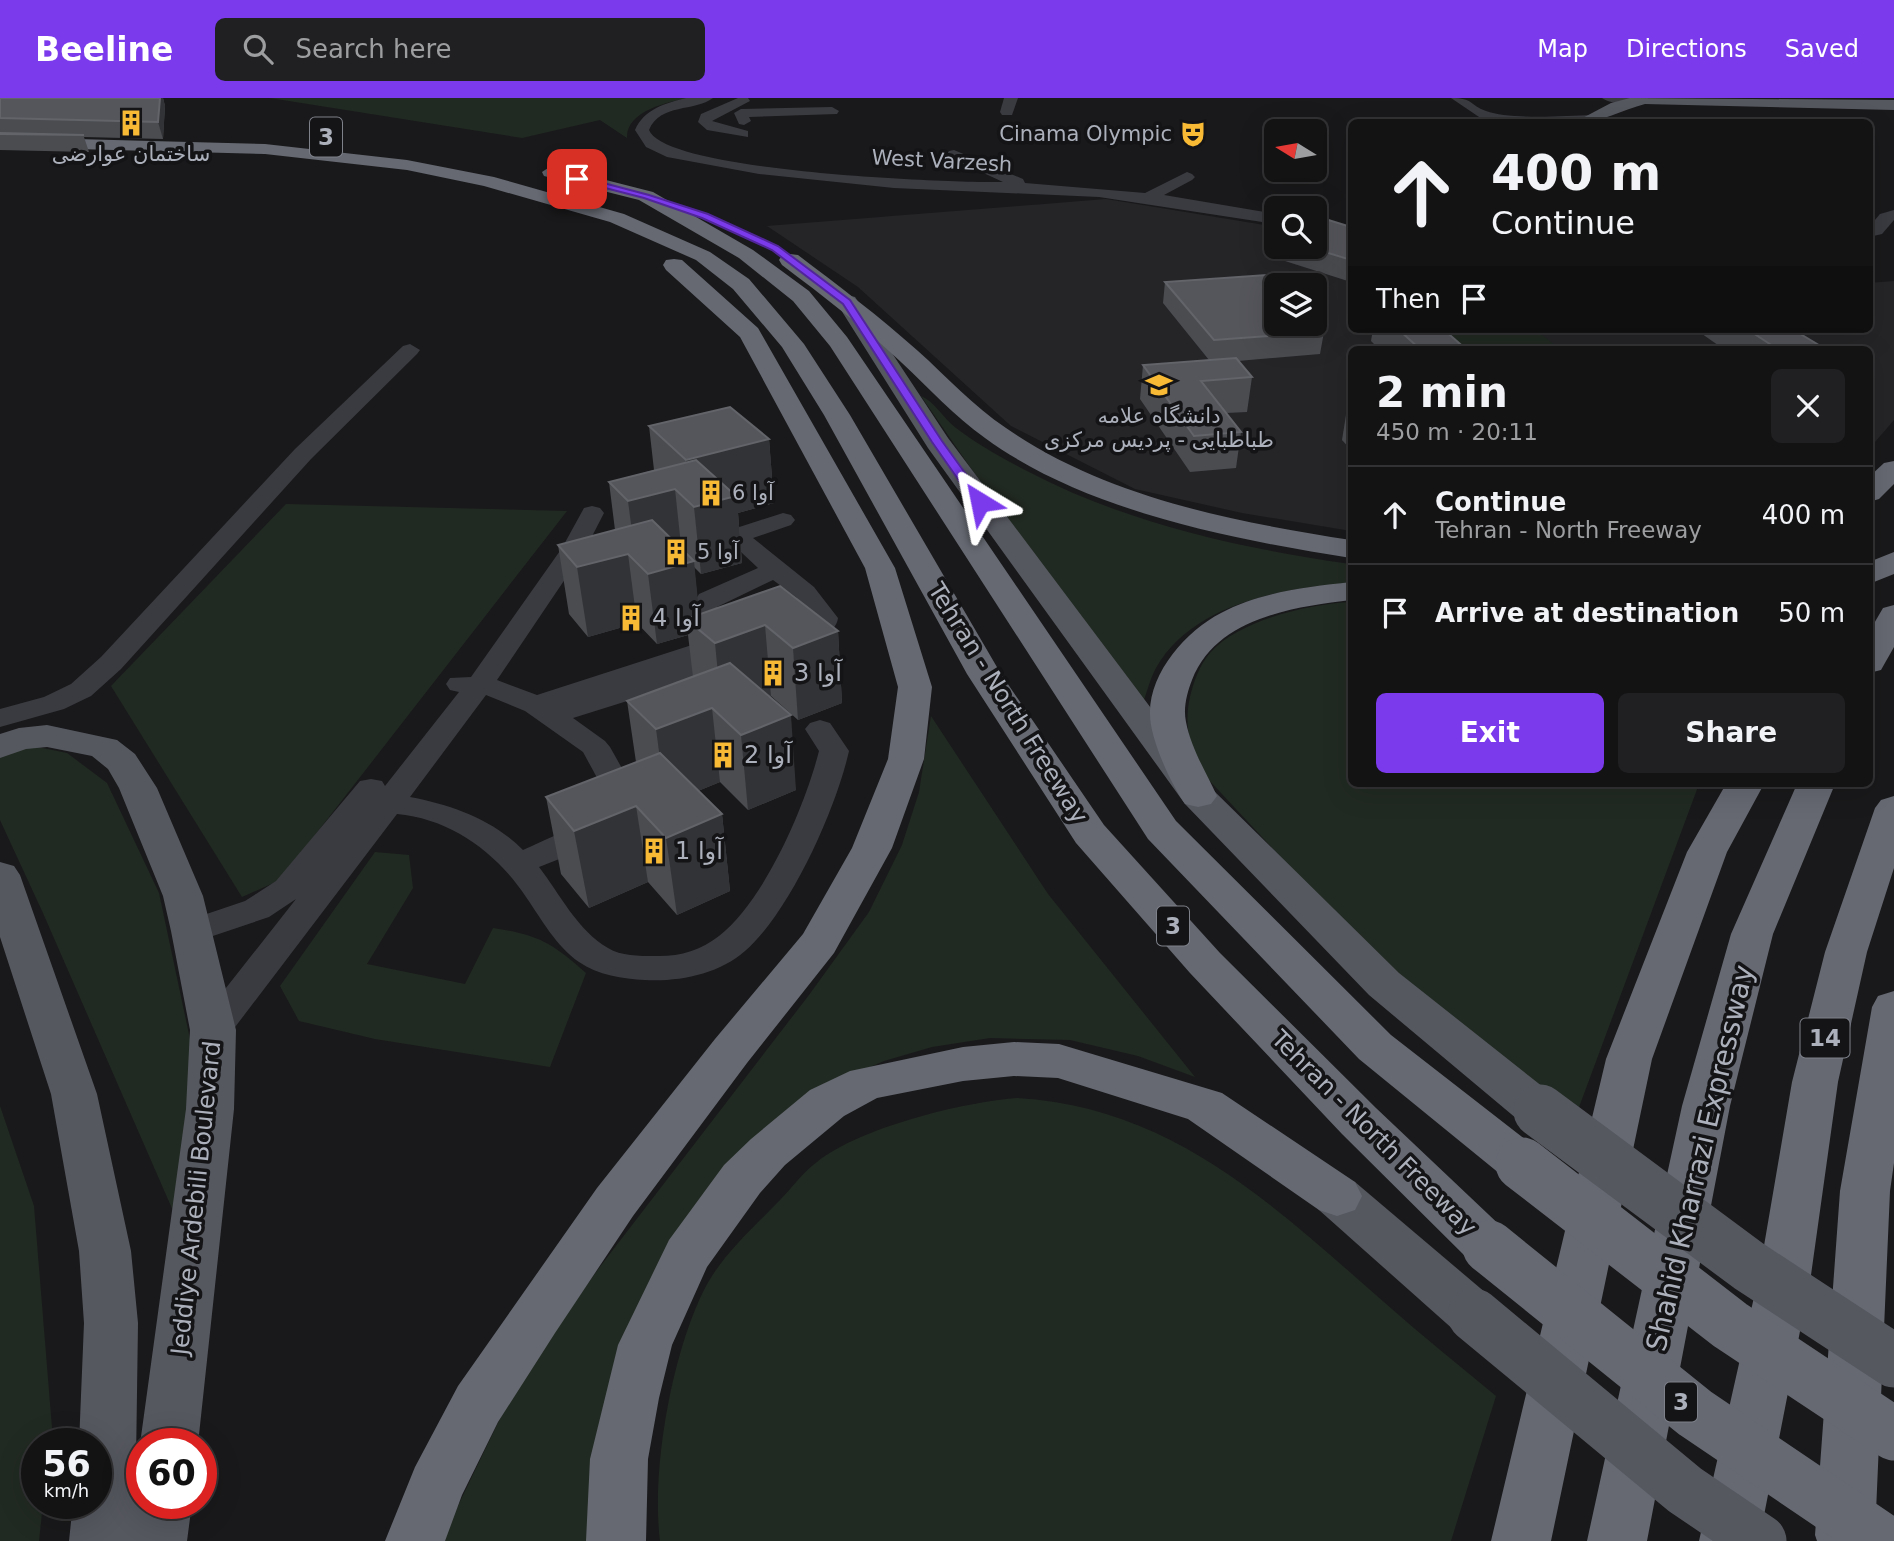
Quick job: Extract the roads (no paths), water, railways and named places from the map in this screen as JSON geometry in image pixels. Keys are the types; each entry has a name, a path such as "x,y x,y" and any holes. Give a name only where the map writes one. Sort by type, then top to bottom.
{"highway":[{"name":"3","path":"0,127 102,126 308,136"},
{"name":"Tehran - North Freeway","path":"0,142 265,149 407,165 632,207 741,284 792,344 837,415 984,674 1090,834 1205,963 1359,1121 1489,1247 1695,1413 1884,1541"},
{"path":"407,165 414,157 432,152"},
{"name":"Tehran - North Freeway","path":"532,167 746,254 800,296 839,342 1162,830 1375,1047 1730,1325 1894,1434"},
{"path":"632,207 705,216 769,245 847,302 1007,442 1059,469 1109,489 1219,522 1348,548"},
{"path":"415,1541 436,1487 478,1404 528,1328 615,1202 731,1051 819,943 872,848 906,759 915,687 880,568 750,333 702,287 632,207"},
{"path":"1873,489 1894,469"},
{"path":"1873,573 1894,561"},
{"path":"1198,796 1167,721 1171,687 1191,650 1236,615 1290,599 1348,592"},
{"path":"1873,655 1894,615"},
{"path":"1707,852 1716,787"},
{"path":"1521,1541 1629,1059 1707,852 1743,787"},
{"name":"Shahid Kharrazi Expressway","path":"1617,1541 1706,1106 1752,934 1815,787"},
{"name":"14","path":"1729,1541 1785,1275 1815,1083 1846,952 1894,808"},
{"path":"1844,1541 1865,1191 1894,1007"},
{"path":"615,1541 619,1459 631,1398 645,1345 687,1255 741,1179 768,1152 827,1104 866,1083 963,1064 1014,1059 1059,1061 1205,1106 1337,1196"},
{"path":"1865,1191 1894,1139"}],"main road":[{"path":"1803,98 1810,98"},
{"path":"1592,119 1646,99 1894,105"},
{"path":"1664,116 1675,113 1683,106 1699,103 1894,111"},
{"path":"1683,106 1823,111 1894,121"},
{"path":"1614,109 1635,119"},
{"path":"847,302 945,453 1198,796 1384,984 1540,1111 1749,1266 1894,1361"},
{"name":"Jeddiye Ardebili Boulevard","path":"0,747 19,739 47,736 104,747 122,762 138,788 183,896 192,931 213,1030 210,1109 171,1428"},
{"path":"0,875 74,1094 105,1251 111,1323 107,1461 99,1541"},
{"path":"1337,1196 1474,1315 1685,1490 1760,1541"},
{"path":"157,1541 160,1519"}],"street":[{"name":"West Varzesh","path":"706,98 658,112 645,121 642,129 644,137 656,147 685,158 735,166 867,181 1040,188 1146,198 1264,217"},
{"path":"750,98 715,111 706,117 705,122 720,130 744,127 741,113 833,113 821,98"},
{"path":"1458,98 1482,115 1521,119"},
{"path":"954,155 1003,178 1040,188"},
{"path":"1146,198 1187,177"},
{"path":"1873,231 1886,217 1894,215"},
{"path":"0,718 54,703 81,690 111,663 303,454 410,350"},
{"path":"213,1030 374,802 467,685 531,612 575,548 592,513 575,521 467,685"},
{"path":"543,711 762,650 824,625 825,618 805,592 736,536 783,520"},
{"path":"575,548 610,537"},
{"path":"543,711 708,649 720,641 724,632 704,608 708,600 775,570"},
{"path":"531,612 570,599"},
{"path":"467,685 496,688 543,711 620,765 634,818 519,863"},
{"path":"374,802 440,814 474,829 519,863 548,906 587,951 604,961 628,967 659,969 704,961 735,942 756,916 808,825 825,788 834,751 820,729"},
{"path":"192,931 240,916 281,894 374,802"}],"place":[{"name":"ساختمان عوارضی","path":"131,123"},
{"name":"Cinama Olympic","path":"1193,134"},
{"name":"دانشگاه علامه طباطبایی - پردیس مرکزی","path":"1159,385"},
{"name":"آوا 6","path":"711,493"},
{"name":"آوا 5","path":"676,552"},
{"name":"آوا 4","path":"631,618"},
{"name":"آوا 3","path":"773,673"},
{"name":"آوا 2","path":"723,755"},
{"name":"آوا 1","path":"654,851"}]}
